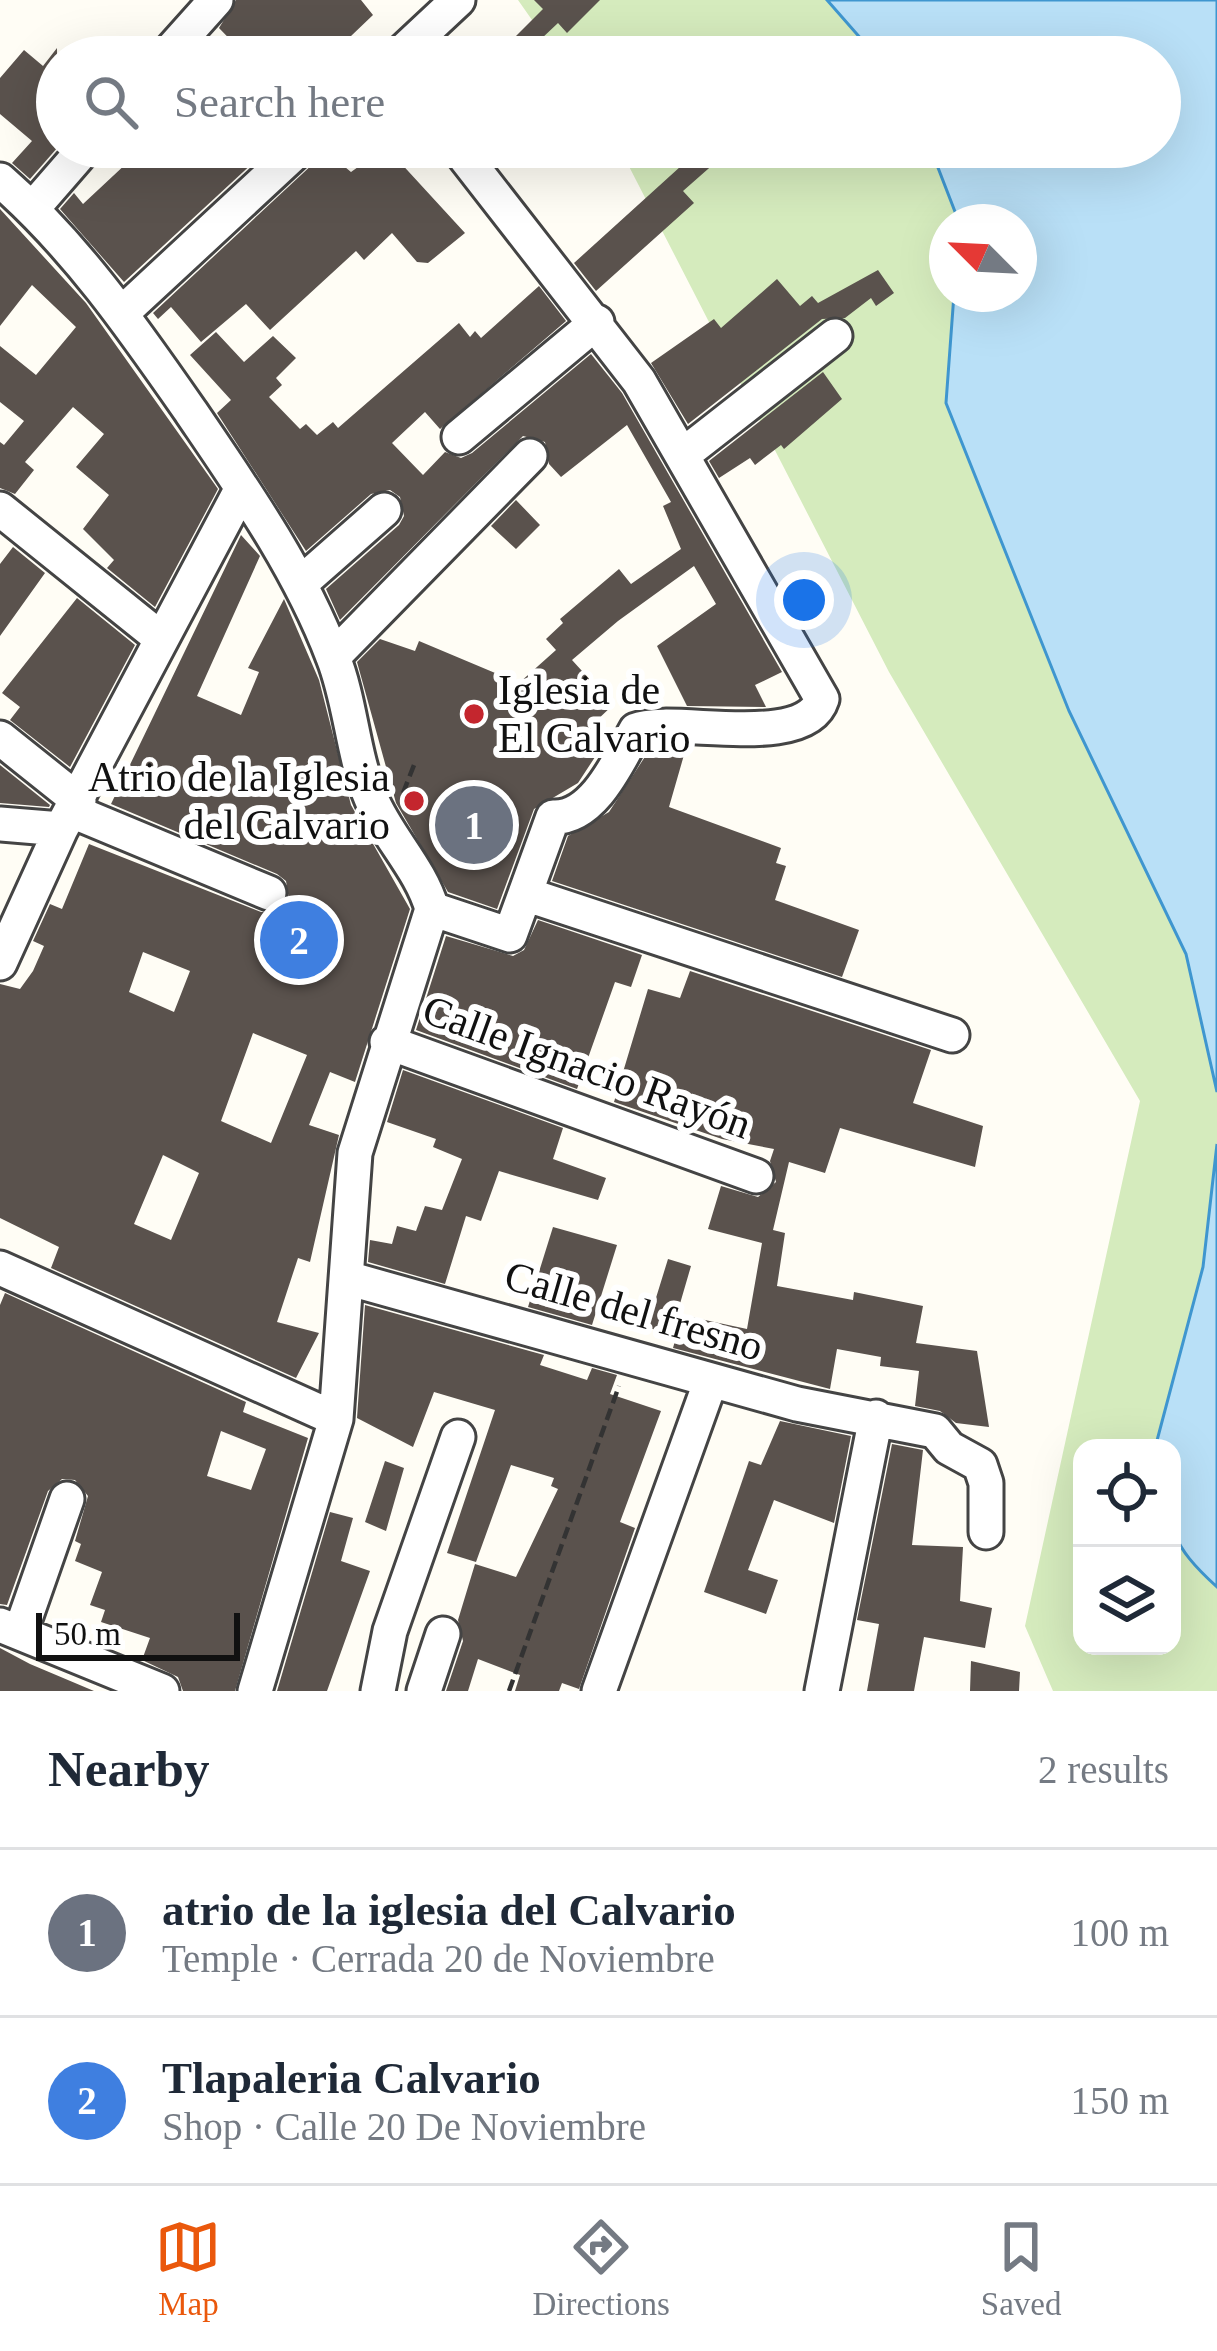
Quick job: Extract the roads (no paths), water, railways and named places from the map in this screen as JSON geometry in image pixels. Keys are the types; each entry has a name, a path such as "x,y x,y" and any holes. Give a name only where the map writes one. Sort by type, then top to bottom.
{"street":[{"path":"184,36 216,0"},
{"path":"419,36 458,0"},
{"path":"33,208 68,168"},
{"path":"122,313 278,168"},
{"path":"433,909 510,934 553,817 573,814 598,793 644,726 728,732 798,719 822,704 684,454 598,322 475,168"},
{"path":"0,180 33,208 122,313 301,583 333,657 368,794 386,832 427,890 433,909 355,1153 337,1419 254,1691"},
{"path":"458,437 598,322"},
{"path":"684,454 836,336"},
{"path":"333,657 530,456"},
{"path":"0,963 159,637 242,488"},
{"path":"0,509 159,637"},
{"path":"301,583 384,510"},
{"path":"0,738 71,814 269,893"},
{"path":"0,824 71,814"},
{"path":"525,894 952,1035"},
{"name":"Calle Ignacio Rayón","path":"387,1042 756,1177"},
{"path":"0,1268 337,1419"},
{"name":"Calle del fresno","path":"347,1278 711,1380 934,1431 949,1448 980,1465 988,1501 986,1532"},
{"path":"599,1691 711,1380"},
{"path":"822,1691 887,1420"},
{"path":"378,1691 390,1630 458,1437"},
{"path":"68,1499 10,1629 163,1691"},
{"path":"424,1691 443,1634"}],"water":[{"path":"827,0 1217,0 1217,1092 1186,954 1069,711 946,403 953,312 1037,312 1037,204 952,204 938,168 1181,168 1181,36 859,36"},
{"path":"1217,1144 1217,1587 1181,1546 1181,1439 1157,1439 1203,1267"}],"place":[{"name":"Iglesia de El Calvario","path":"474,714"},
{"name":"Atrio de la Iglesia del Calvario","path":"414,801"},
{"name":"atrio de la iglesia del Calvario","path":"474,825"},
{"name":"Tlapaleria Calvario","path":"299,940"}]}
